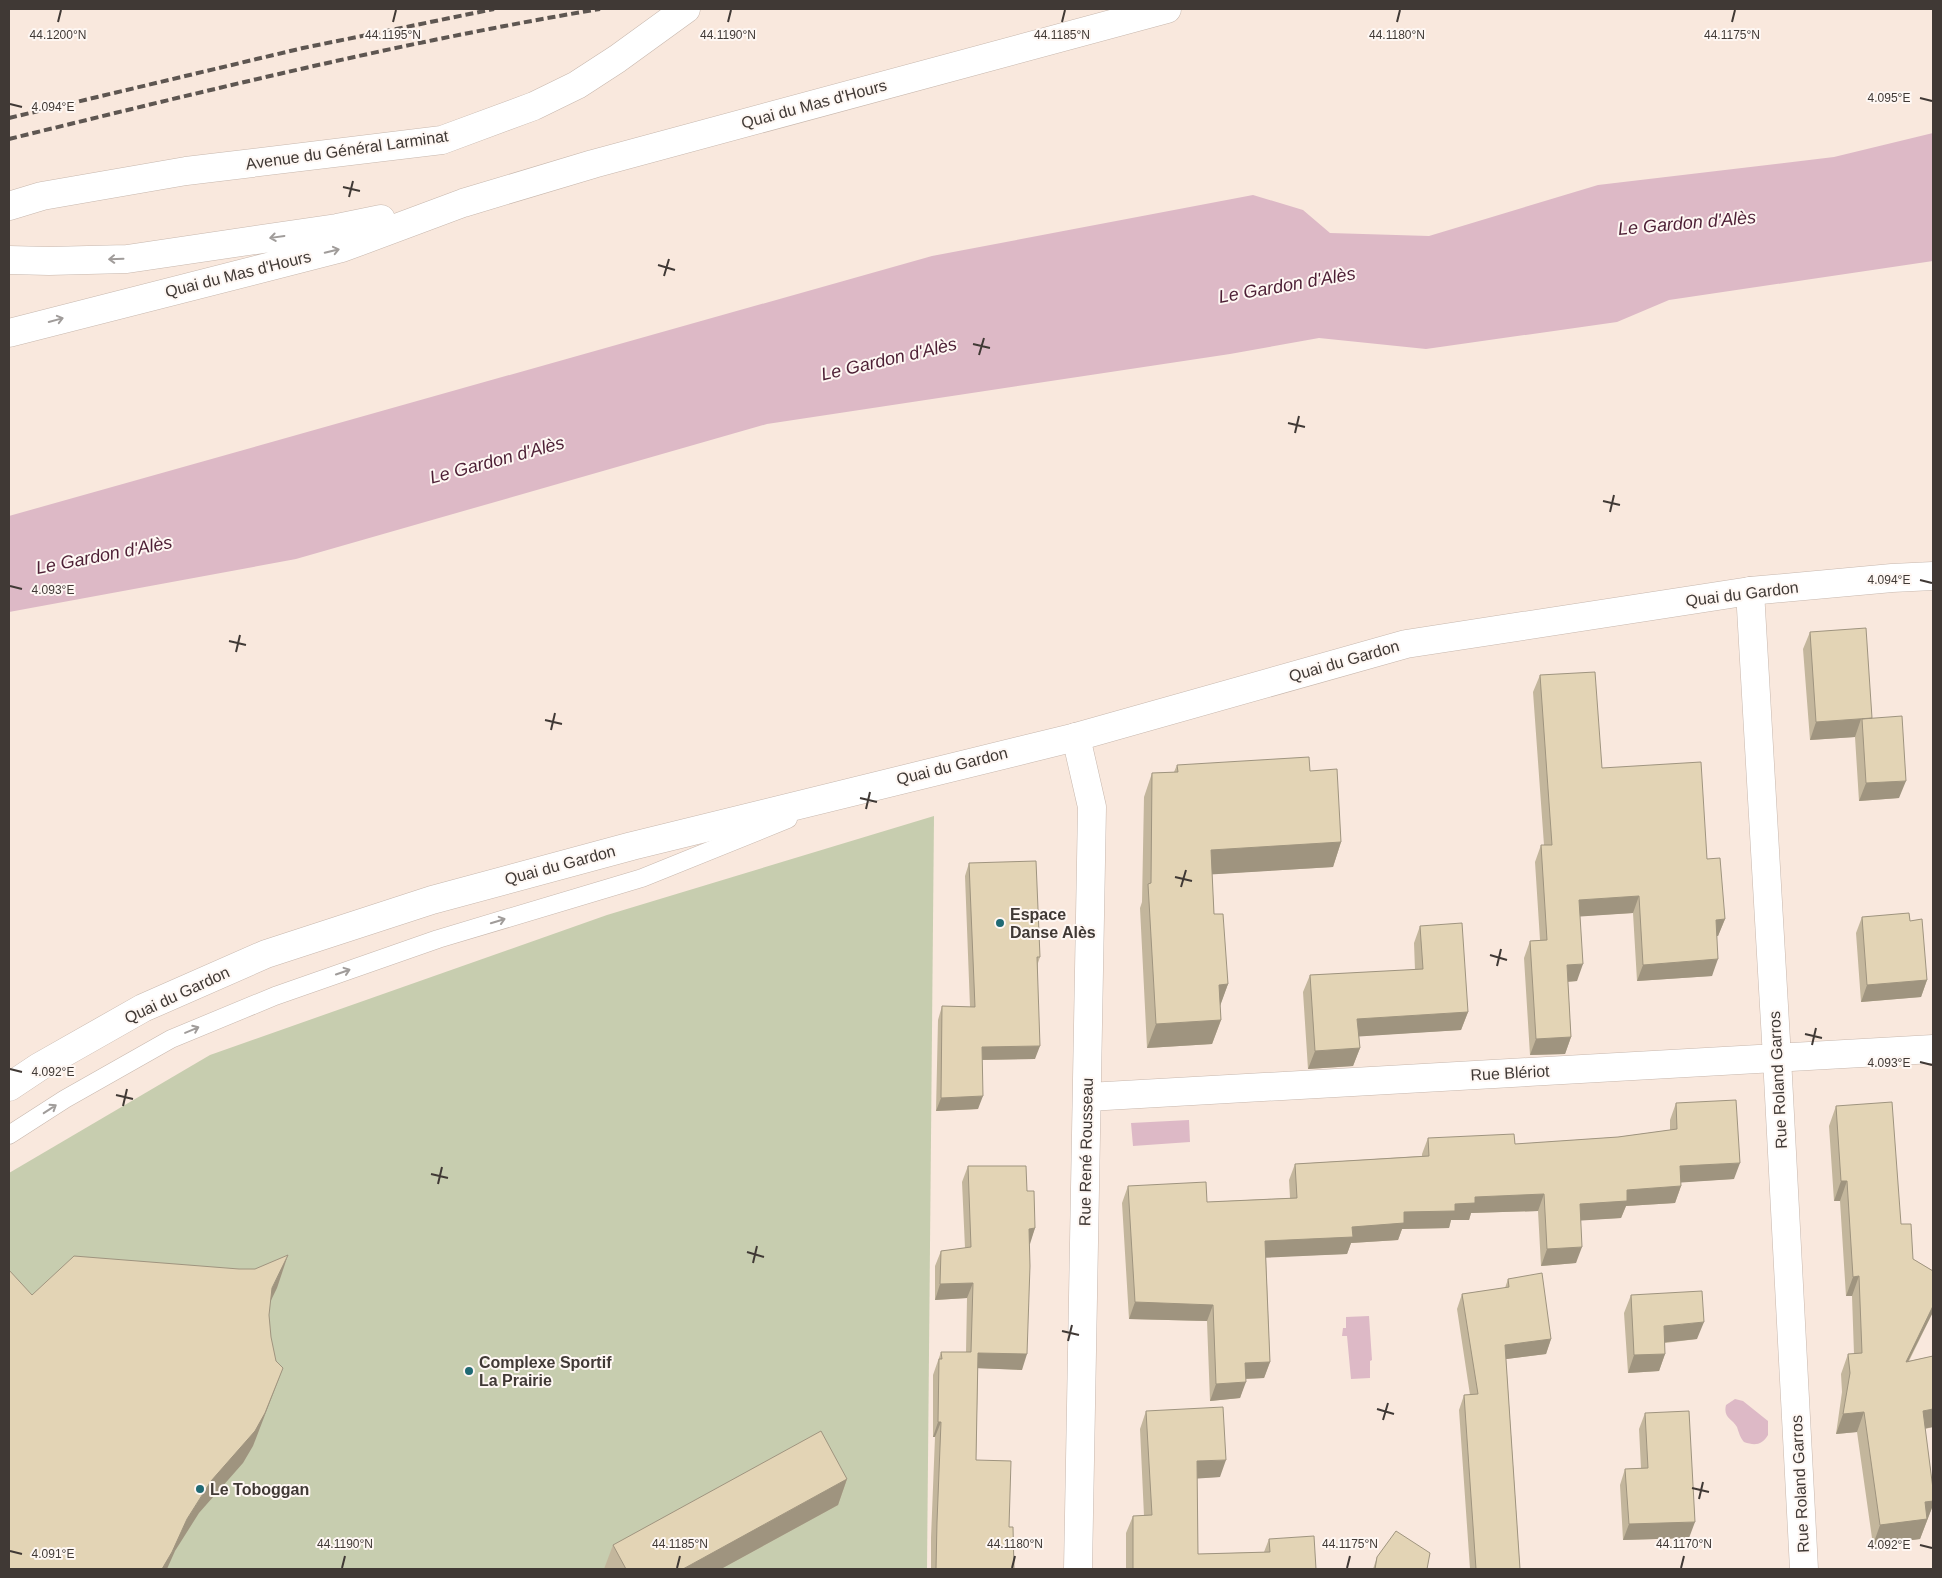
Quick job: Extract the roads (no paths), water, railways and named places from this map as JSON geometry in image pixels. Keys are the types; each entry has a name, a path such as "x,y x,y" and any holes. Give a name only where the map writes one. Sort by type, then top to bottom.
{"street":[{"name":"Avenue du Général Larminat","path":"9,206 42,196 186,171 442,140 534,106 577,85 617,59 686,9"},
{"name":"Quai du Mas d'Hours","path":"9,333 342,248 463,203 593,164 1167,9"},
{"name":"Quai du Mas d'Hours","path":"9,260 49,261 127,258 337,228 463,203"},
{"name":"Quai du Gardon","path":"9,1087 39,1067 143,1008 266,954 441,897 642,843 1076,737 1406,644 1750,591 1933,576"},
{"name":"Rue Roland Garros","path":"1750,591 1804,1569"},
{"name":"Rue René Rousseau","path":"1076,737 1092,807 1078,1569"},
{"name":"Rue Blériot","path":"1088,1097 1933,1049"}],"lane":[{"path":"9,1135 65,1099 171,1039 275,996 438,939 642,878 865,787"}],"water":[{"name":"Le Gardon d'Alès","path":"1933,133 1933,261 1669,300 1617,322 1426,349 1319,338 1230,354 767,424 296,559 9,612 9,516 932,256 1253,195 1303,210 1330,233 1429,236 1598,185 1834,157"},
{"path":"1189,1120 1190,1142 1133,1146 1131,1123"},
{"path":"1369,1316 1372,1360 1370,1361 1370,1378 1351,1379 1347,1336 1342,1336 1343,1328 1346,1328 1346,1317"},
{"path":"1735,1399 1743,1401 1768,1421 1768,1435 1761,1443 1752,1444 1744,1442 1737,1427 1727,1415 1726,1405"}],"railway":[{"path":"9,118 303,48 494,9"},
{"path":"9,139 230,85 377,52 451,36 600,9"}],"place":[{"name":"Espace Danse Alès","path":"1000,923"},
{"name":"Complexe Sportif La Prairie","path":"469,1371"},
{"name":"Le Toboggan","path":"200,1489"}]}
